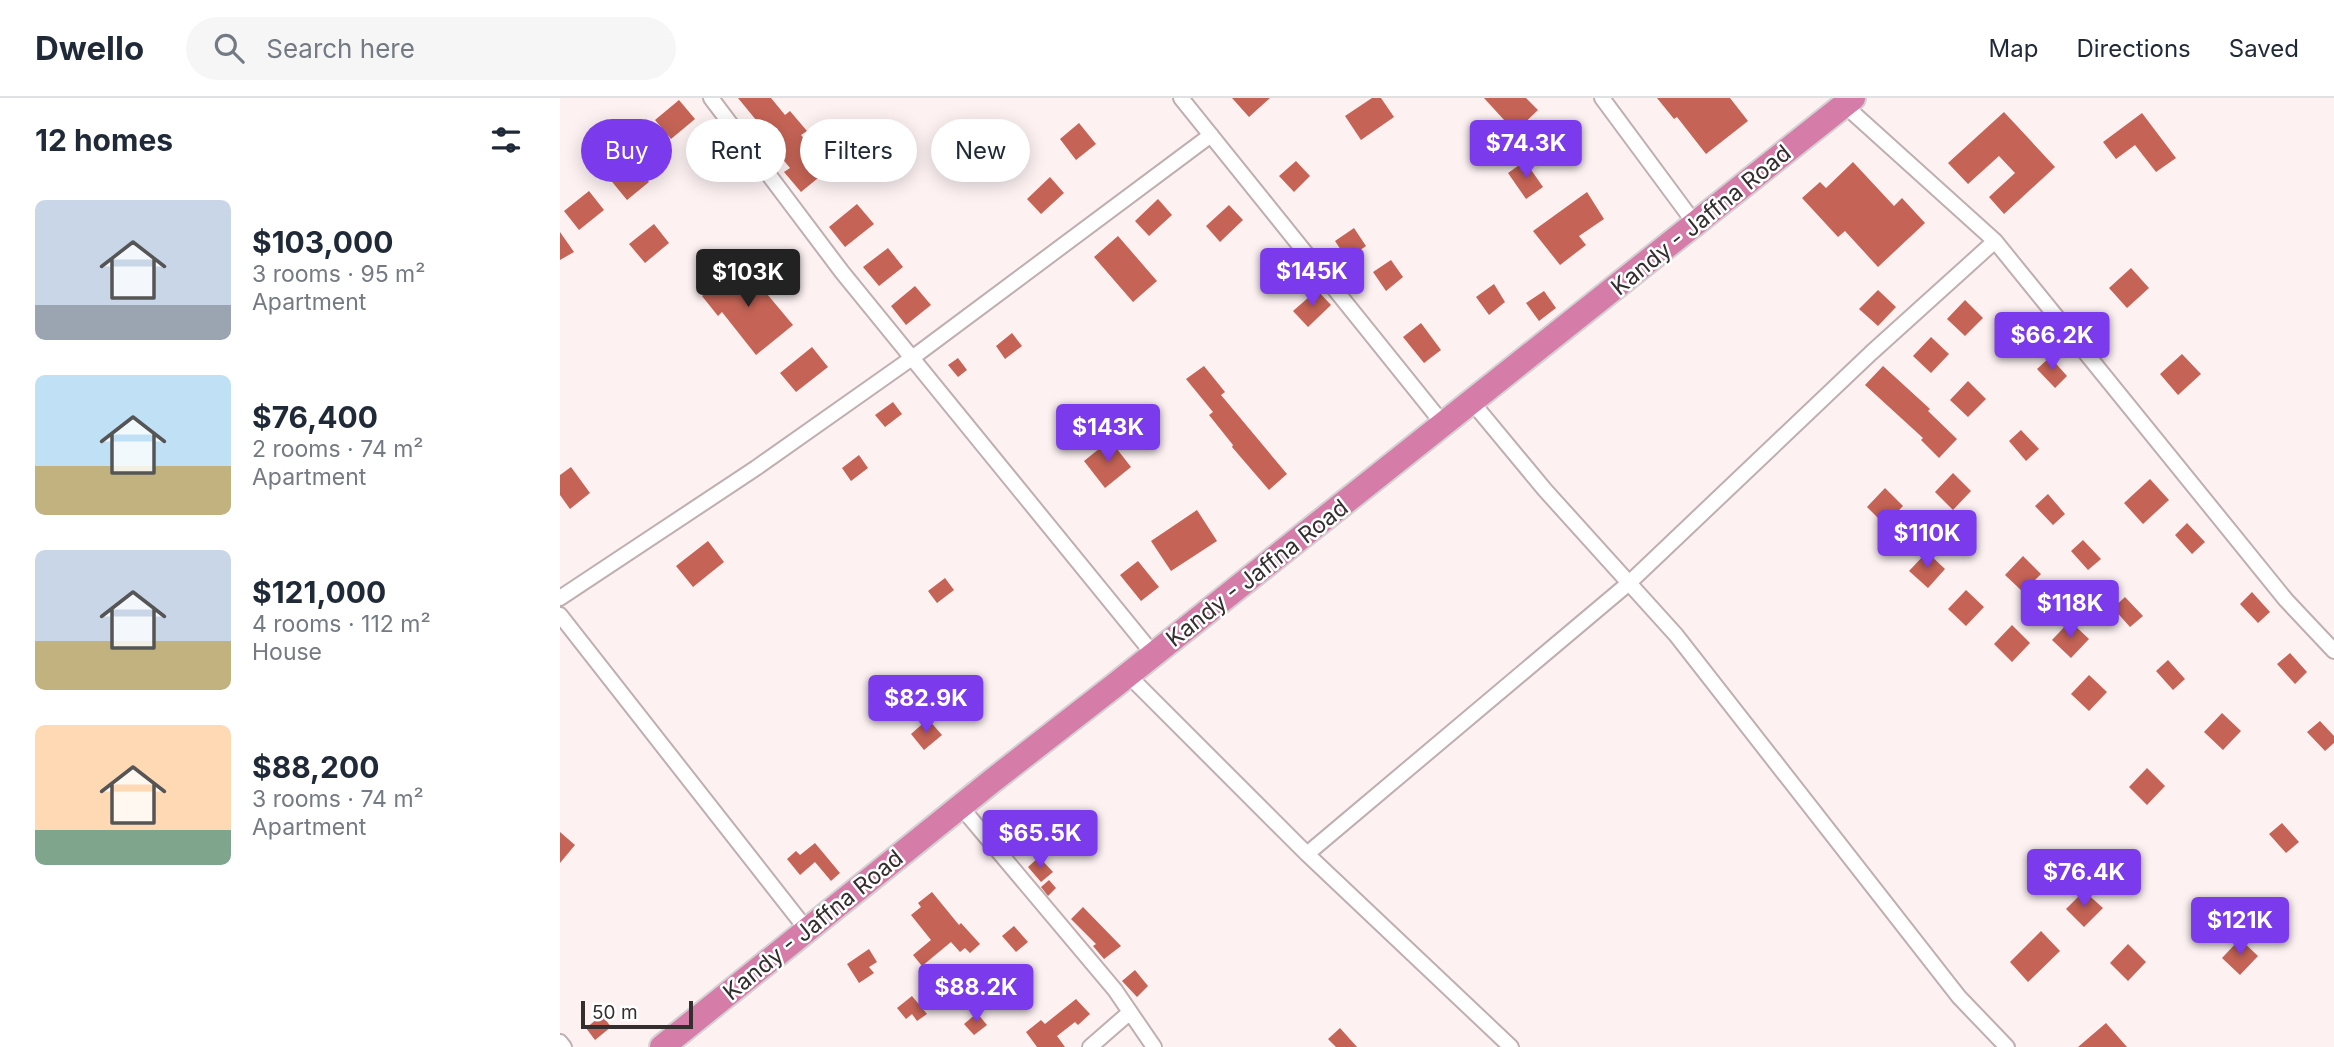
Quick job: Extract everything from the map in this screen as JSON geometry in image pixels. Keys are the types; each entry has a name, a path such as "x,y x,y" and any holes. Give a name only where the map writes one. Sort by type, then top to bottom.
{"highway":[{"name":"Kandy - Jaffna Road","path":"662,1047 1696,225 1845,101"}],"street":[{"path":"710,98 842,272 1154,655"},
{"path":"1181,98 1444,425"},
{"path":"1602,98 1696,225"},
{"path":"1845,101 1995,241 2286,600 2334,651"},
{"path":"560,598 756,468 912,358 1211,135"},
{"path":"1307,854 1629,583 1871,353 1995,241"},
{"path":"1472,402 1545,490 1676,635 1959,997 2007,1047"},
{"path":"560,615 807,930"},
{"path":"1128,675 1307,854 1511,1047"},
{"path":"961,807 1115,990 1154,1047"},
{"path":"1090,1047 1129,1013"},
{"path":"560,1042 564,1047"}],"building":[{"path":"738,98 771,98 785,115 790,111 800,123 800,182 813,182 801,192 786,174 790,168 786,163 786,119 755,119"},
{"path":"1232,98 1270,98 1249,117"},
{"path":"1372,98 1381,98 1394,117 1361,140 1345,116"},
{"path":"1484,98 1526,98 1538,110 1515,132"},
{"path":"1657,98 1730,98 1748,121 1706,154 1677,117 1674,119"},
{"path":"679,100 695,119 686,119 686,126 672,138 672,119 656,119"},
{"path":"2004,112 2055,167 2004,214 1989,197 2015,173 1999,156 1968,184 1948,163"},
{"path":"2142,113 2176,158 2156,172 2135,145 2116,159 2103,142"},
{"path":"1079,123 1096,144 1076,160 1060,139"},
{"path":"1296,161 1310,176 1294,192 1279,176"},
{"path":"1525,161 1543,187 1526,199 1508,173"},
{"path":"1853,162 1894,206 1902,198 1925,223 1878,267 1845,231 1838,237 1802,198 1820,182 1826,188"},
{"path":"1050,177 1064,193 1041,214 1027,199"},
{"path":"612,182 649,182 627,200"},
{"path":"589,191 604,210 579,230 564,211"},
{"path":"1587,192 1604,219 1579,236 1586,245 1560,265 1533,231"},
{"path":"1158,199 1172,215 1149,236 1135,221"},
{"path":"857,204 874,224 845,247 829,227"},
{"path":"1229,205 1243,220 1220,242 1206,226"},
{"path":"654,224 669,243 645,263 629,244"},
{"path":"1354,228 1366,246 1347,259 1335,241"},
{"path":"560,232 574,252 560,260"},
{"path":"1118,236 1157,281 1133,302 1094,257"},
{"path":"888,248 903,267 879,286 863,267"},
{"path":"1391,260 1403,277 1386,291 1373,272"},
{"path":"741,263 793,325 756,355 722,312 718,316 702,296"},
{"path":"2131,268 2149,288 2127,308 2109,288"},
{"path":"1494,284 1505,302 1489,315 1476,297"},
{"path":"915,286 931,305 906,325 891,306"},
{"path":"1317,290 1331,305 1308,327 1293,311"},
{"path":"1878,290 1896,307 1878,326 1859,309"},
{"path":"1544,291 1556,308 1539,321 1526,303"},
{"path":"1965,300 1983,318 1965,336 1947,319"},
{"path":"1421,323 1441,350 1424,363 1403,337"},
{"path":"1012,333 1022,346 1005,359 996,346"},
{"path":"1931,337 1949,354 1931,373 1913,356"},
{"path":"812,347 828,367 796,392 780,373"},
{"path":"2182,354 2201,374 2178,395 2160,374"},
{"path":"2050,357 2067,376 2055,388 2037,369"},
{"path":"958,358 967,370 958,377 948,365"},
{"path":"1204,366 1225,392 1221,395 1287,474 1269,490 1232,447 1209,415 1213,412 1186,379"},
{"path":"1883,366 1930,409 1928,411 1957,439 1939,458 1921,440 1923,438 1865,385"},
{"path":"1968,381 1986,399 1968,417 1950,400"},
{"path":"893,402 902,414 885,427 875,415"},
{"path":"2021,430 2039,449 2026,461 2009,441"},
{"path":"1110,440 1131,467 1105,488 1084,461"},
{"path":"859,455 868,468 851,481 842,468"},
{"path":"571,467 590,493 570,509 560,495 560,475"},
{"path":"1953,473 1971,491 1953,510 1935,492"},
{"path":"2150,479 2169,500 2143,524 2124,503"},
{"path":"1885,488 1903,506 1885,525 1867,507"},
{"path":"2048,494 2065,514 2053,525 2035,506"},
{"path":"1197,510 1217,541 1171,571 1151,541"},
{"path":"2187,523 2205,542 2192,554 2175,535"},
{"path":"2083,540 2101,559 2088,570 2071,551"},
{"path":"708,541 724,562 693,587 676,566"},
{"path":"1927,552 1945,569 1928,588 1909,571"},
{"path":"2023,556 2041,574 2023,592 2005,575"},
{"path":"1138,561 1159,587 1141,601 1120,575"},
{"path":"945,578 954,590 937,603 928,591"},
{"path":"1966,590 1984,607 1966,626 1948,609"},
{"path":"2252,592 2270,612 2258,623 2240,604"},
{"path":"2125,597 2143,616 2130,627 2113,608"},
{"path":"2070,621 2089,639 2071,658 2052,640"},
{"path":"2012,625 2030,643 2012,662 1994,644"},
{"path":"2290,653 2307,672 2295,684 2277,664"},
{"path":"2168,660 2185,679 2173,690 2156,671"},
{"path":"2089,675 2107,692 2089,711 2071,694"},
{"path":"2222,713 2241,731 2223,750 2204,732"},
{"path":"928,719 942,735 924,750 911,734"},
{"path":"2320,721 2334,736 2334,743 2325,751 2307,732"},
{"path":"2147,768 2165,786 2147,805 2129,787"},
{"path":"2282,823 2299,842 2286,853 2269,834"},
{"path":"1005,826 1019,842 1010,850 996,834"},
{"path":"560,832 575,845 560,863"},
{"path":"815,843 840,873 831,881 815,862 800,875 787,859 796,851 800,855"},
{"path":"1039,857 1053,872 1041,882 1028,867"},
{"path":"1049,880 1056,888 1048,896 1041,887"},
{"path":"2084,891 2103,908 2084,927 2066,909"},
{"path":"932,892 959,925 961,923 980,944 970,953 965,948 960,952 951,942 922,966 913,955 931,940 911,915 921,907 918,903"},
{"path":"1083,907 1121,946 1104,959 1093,946 1096,944 1071,919"},
{"path":"1014,926 1028,942 1016,952 1002,936"},
{"path":"2041,931 2060,951 2028,982 2010,962"},
{"path":"2240,939 2258,956 2240,975 2222,958"},
{"path":"2128,944 2146,962 2128,981 2110,963"},
{"path":"869,949 877,962 869,967 874,973 859,983 847,964"},
{"path":"1135,970 1148,986 1137,997 1122,981"},
{"path":"912,996 927,1014 917,1021 912,1014 906,1019 897,1008"},
{"path":"1076,999 1090,1014 1078,1025 1075,1022 1057,1036 1065,1047 1037,1047 1026,1032 1041,1020 1045,1024"},
{"path":"977,1013 987,1025 974,1035 964,1024"},
{"path":"602,1015 611,1027 595,1040 586,1028"},
{"path":"2106,1023 2127,1047 2078,1047"},
{"path":"1340,1028 1357,1047 1336,1047 1328,1039"}]}
